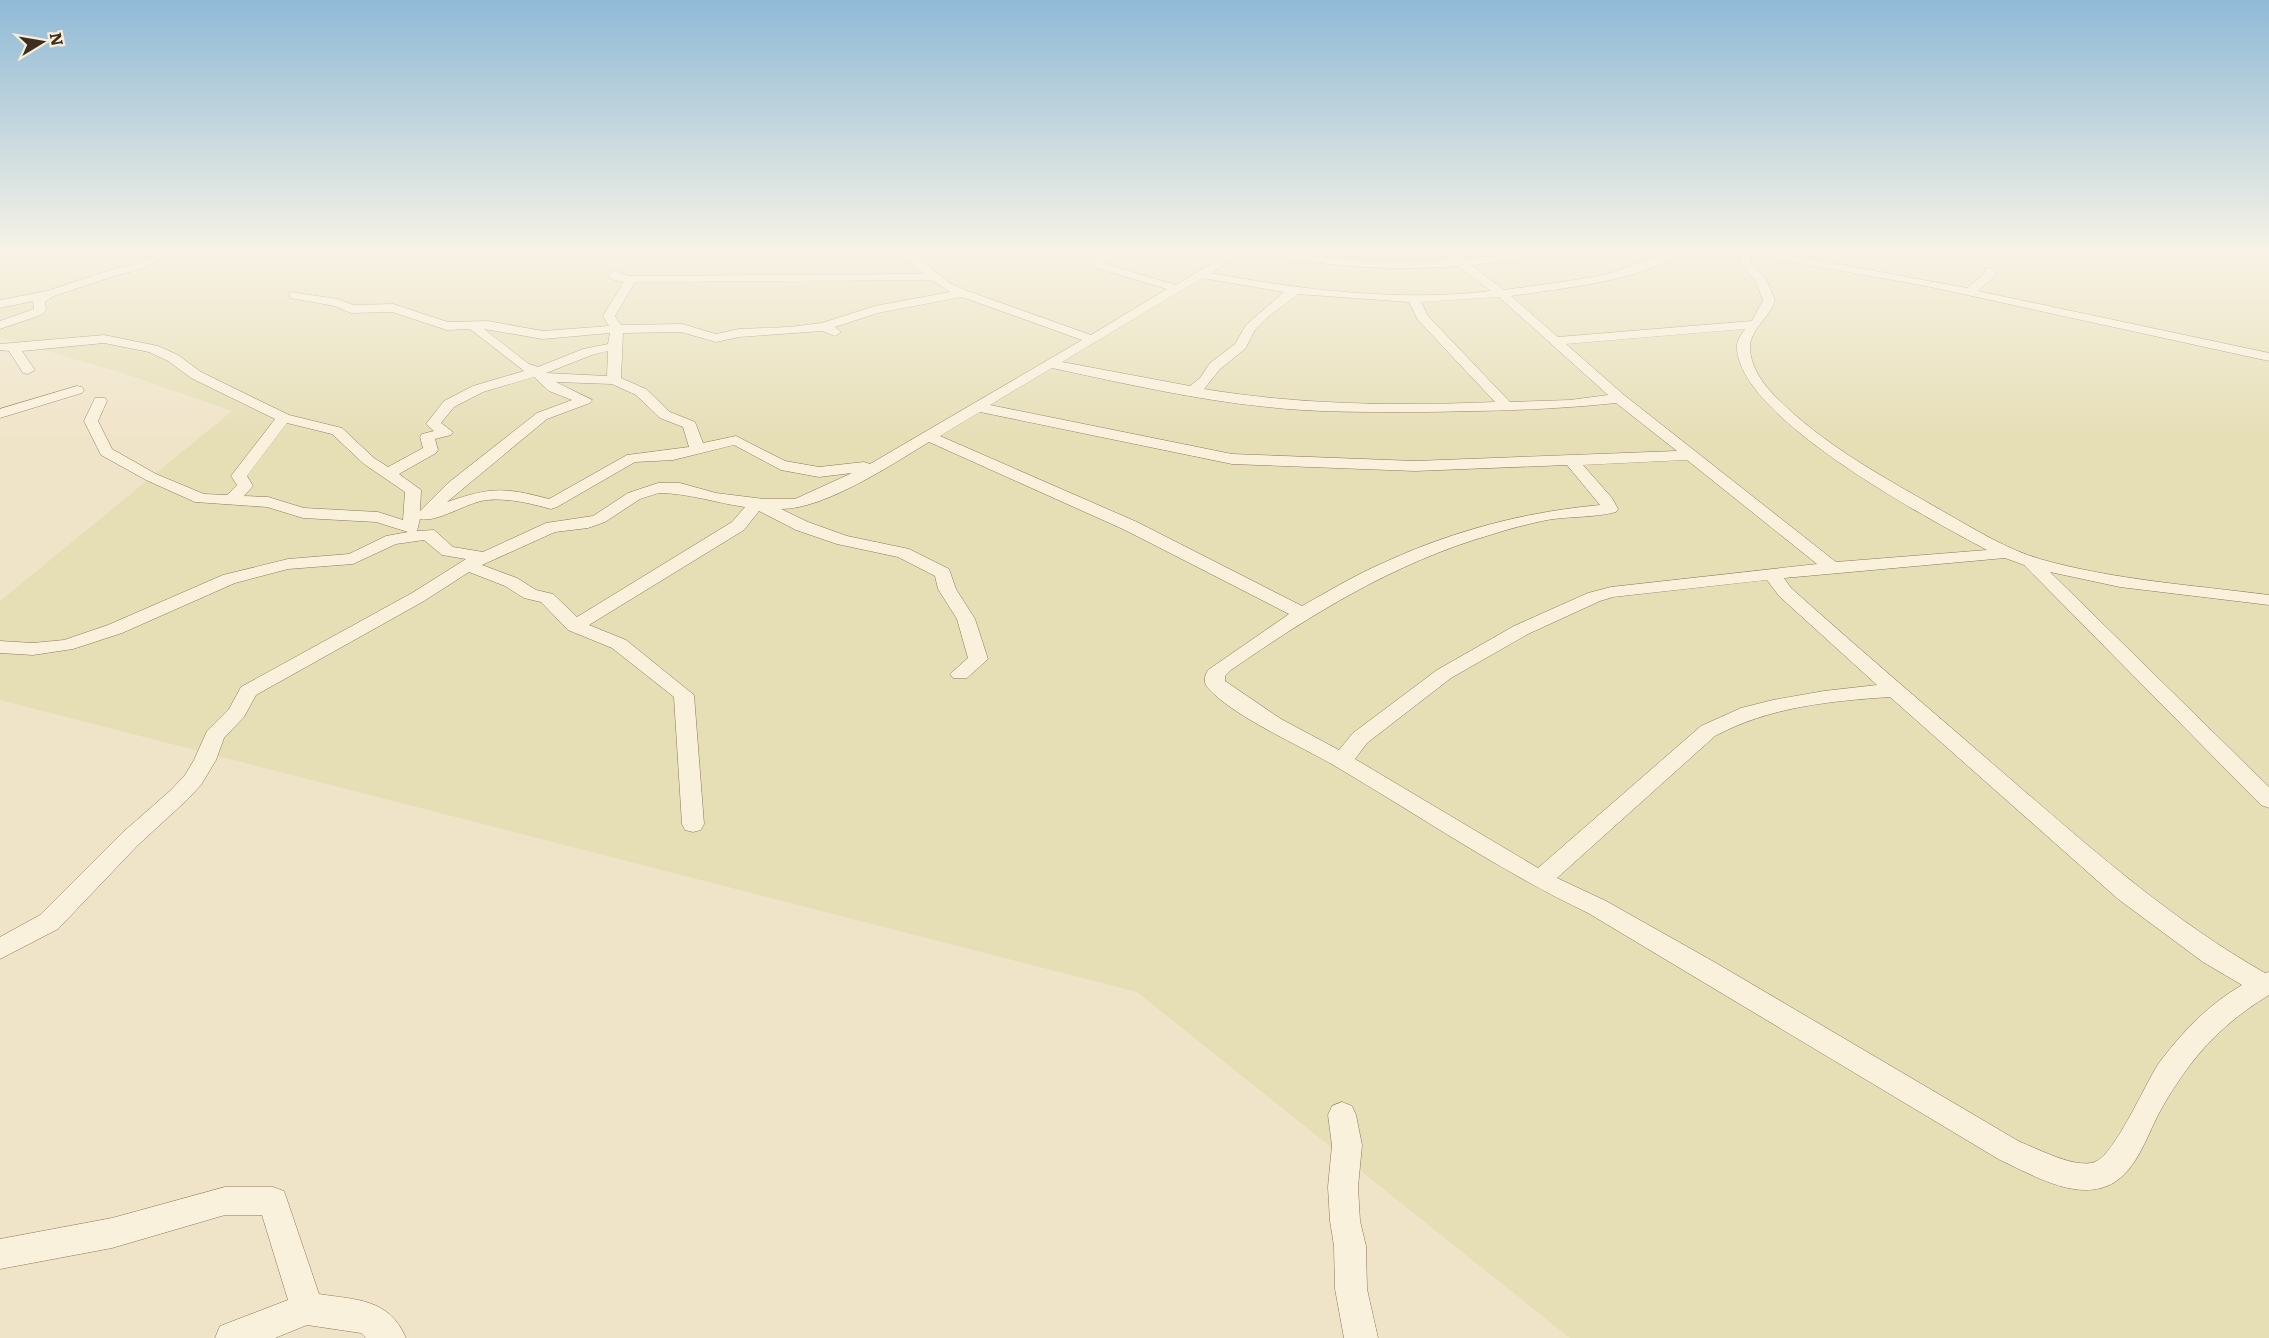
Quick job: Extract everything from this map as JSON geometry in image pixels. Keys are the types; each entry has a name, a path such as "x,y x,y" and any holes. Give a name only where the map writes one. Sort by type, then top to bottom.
{"street":[{"path":"0,328 30,315"},
{"path":"415,315 447,326 488,325 543,335 617,329 682,328 716,338 739,333 830,329 862,315"},
{"path":"609,315 617,329 614,346 615,380"},
{"path":"1025,315 1090,339"},
{"path":"0,949 49,922 130,839 179,795 193,780 206,760 214,736 237,712 248,691 418,597 477,560 552,527 588,523 599,519 634,496 658,488 680,488 715,498 757,503 797,504 882,464 1131,315"},
{"path":"1193,391 1205,381 1215,366 1240,346 1250,328 1263,315"},
{"path":"1421,315 1505,405"},
{"path":"1527,315 1619,398 1833,568"},
{"path":"1557,341 1754,324 1764,315"},
{"path":"2074,315 2269,357"},
{"path":"1754,324 1744,343 1743,352 1747,367 1770,399 1823,444 1849,462 2008,553 2089,577 2269,600"},
{"path":"411,528 454,486 542,416 585,400 554,388 540,375 524,367 472,326"},
{"path":"7,348 104,339 173,357 196,375 284,418 337,431 369,461 413,490 411,528"},
{"path":"388,473 431,450 427,437 446,432 433,424 449,404 478,389 540,375 588,351 614,346"},
{"path":"7,348 28,370"},
{"path":"1050,364 1265,403 1336,408 1570,404 1619,398"},
{"path":"540,375 615,380 641,392 665,415 690,425 697,450"},
{"path":"0,414 77,390"},
{"path":"100,401 91,421 106,452 151,477 201,499 268,502 303,513 378,516 411,528"},
{"path":"977,407 1232,459 1404,465 1691,454"},
{"path":"231,500 245,486 239,476 284,418"},
{"path":"928,436 1131,526 1302,613"},
{"path":"424,515 483,495 515,495 551,504 632,458 673,455 736,441 781,465 819,472 882,464"},
{"path":"1571,460 1606,501 1610,509 1548,515 1484,531 1388,567 1302,613 1224,666 1215,674 1215,683 1274,724 1342,761 1540,880 1597,907 1697,964 2010,1151 2061,1171 2081,1176 2096,1175 2120,1161 2159,1083 2200,1035 2227,1009 2267,984 2212,954 2127,893 1785,592 1771,573"},
{"path":"575,626 738,526 757,503"},
{"path":"757,503 802,526 843,540 903,554 942,573 947,589 966,619 978,658 960,674"},
{"path":"0,647 33,649 66,645 115,629 229,579 288,564 353,560 392,540 428,534 448,551 477,560 484,573 511,582 530,594 547,598 575,626 619,644 684,695 693,824"},
{"path":"1342,761 1367,732 1444,674 1521,630 1568,608 1611,592 1771,573 2008,553"},
{"path":"2029,561 2269,800"},
{"path":"1540,880 1708,731 1721,723 1787,704 1846,693 1895,690"},
{"path":"1342,1115 1347,1145 1343,1187 1345,1221 1350,1246 1352,1288 1361,1338"},
{"path":"0,1254 112,1233 225,1201 273,1201 307,1309"},
{"path":"232,1338 307,1309 369,1318 389,1338"}],"shaded area":[{"path":"0,315 2269,315 2269,1338 1570,1338 1137,992 0,700 0,601 232,411 125,374 0,337"}]}
